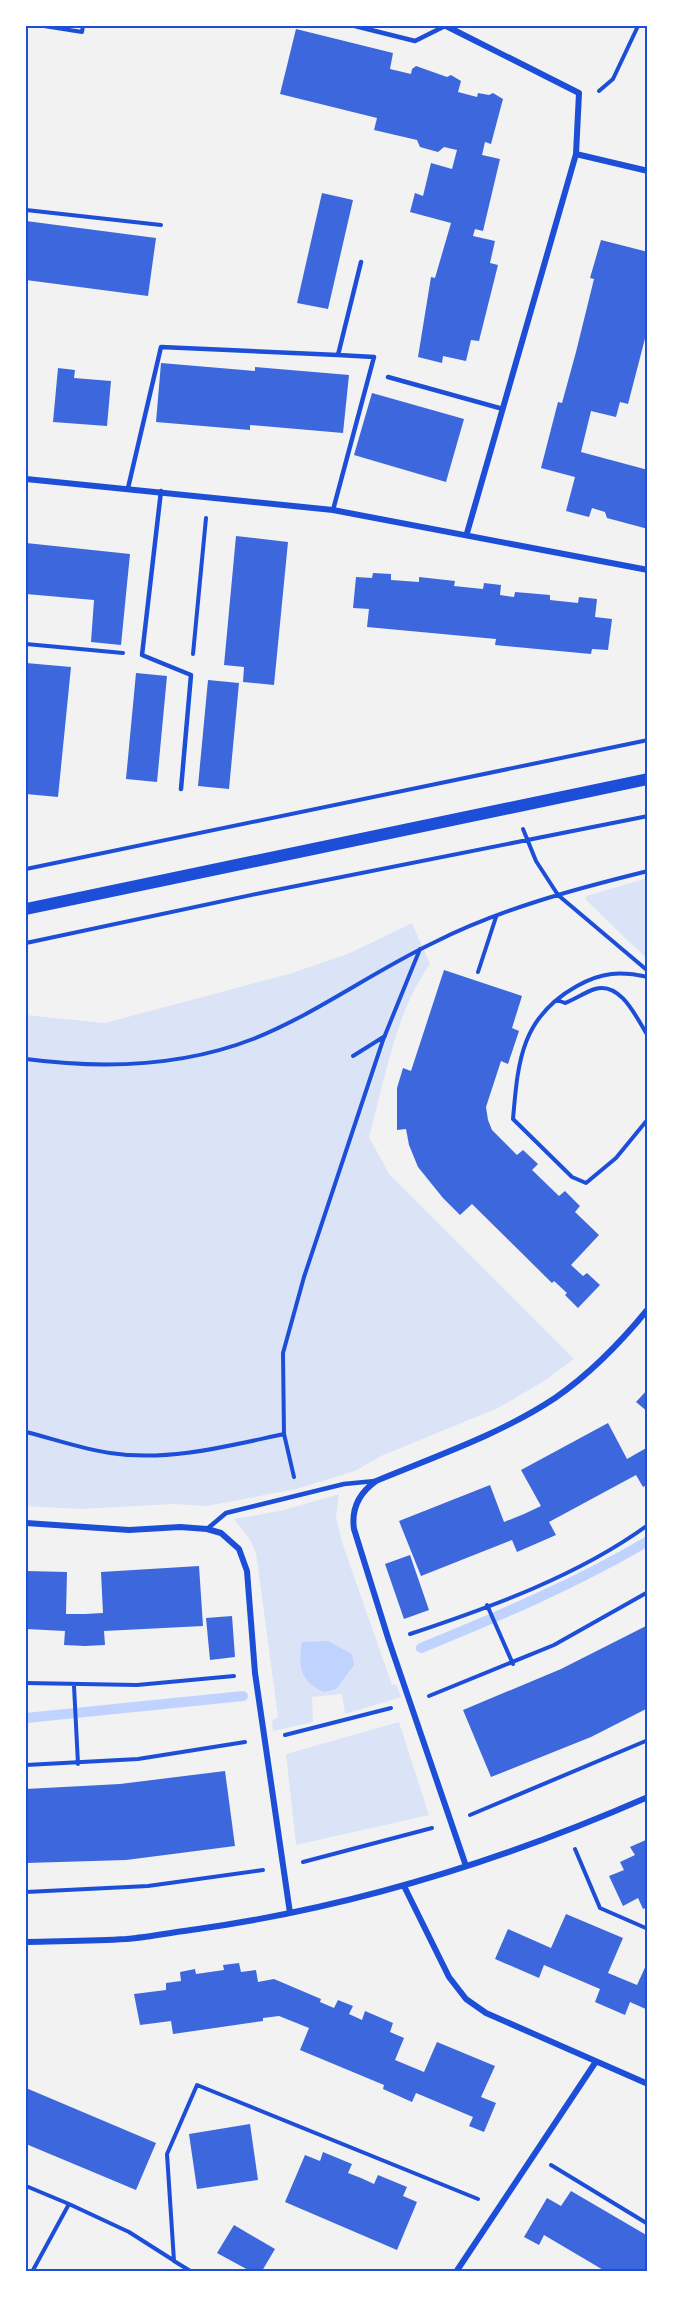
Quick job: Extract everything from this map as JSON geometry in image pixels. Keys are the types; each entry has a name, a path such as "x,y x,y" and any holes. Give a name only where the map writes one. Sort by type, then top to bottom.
{"main road":[{"path":"26,909 648,779"}],"street":[{"path":"446,26 579,93 576,154 467,533"},
{"path":"576,154 648,171"},
{"path":"26,479 333,510 467,533 648,570"},
{"path":"465,1866 389,1641 354,1523 360,1495 376,1481 487,1434 554,1398 576,1383 648,1309"},
{"path":"26,1523 129,1530 180,1527 207,1529 220,1533 230,1541 244,1560 255,1673 290,1913"},
{"path":"26,1942 127,1939 258,1921 404,1886 567,1832 648,1797"},
{"path":"404,1886 448,1977 466,1999 486,2013 648,2084"},
{"path":"456,2271 596,2063"}],"lane":[{"path":"355,26 415,41 446,26"},
{"path":"338,355 361,262"},
{"path":"128,488 160,347 374,357 333,510"},
{"path":"388,377 503,409"},
{"path":"161,491 142,655 191,675 181,789"},
{"path":"207,1529 226,1512 344,1484 376,1481"}],"path":[{"path":"44,26 81,32 83,26"},
{"path":"579,93 599,92 613,79 638,26"},
{"path":"26,210 161,225"},
{"path":"191,675 208,497"},
{"path":"26,644 142,655"},
{"path":"26,869 648,740"},
{"path":"514,806 536,861 558,895 648,971"},
{"path":"26,943 648,816"},
{"path":"26,1059 118,1065 168,1061 210,1053 279,1027 420,949 497,916 558,895 648,871"},
{"path":"478,972 497,916"},
{"path":"298,1496 284,1434 283,1353 307,1266 386,1035 420,949"},
{"path":"648,977 619,972 601,974 556,1000 540,1014 526,1041 517,1076 513,1119 572,1178 586,1183 616,1158 648,1119"},
{"path":"556,1000 565,1003 596,989 612,990 622,998 648,1036"},
{"path":"353,1056 386,1035"},
{"path":"26,1432 84,1448 138,1456 223,1447 284,1434"},
{"path":"389,1641 487,1605 590,1561 648,1525"},
{"path":"26,1765 78,1764 181,1753 302,1732 411,1703 513,1664 606,1617 648,1592"},
{"path":"487,1605 513,1664"},
{"path":"26,1683 74,1686 178,1683 255,1673"},
{"path":"74,1686 78,1764"},
{"path":"26,1892 70,1892 148,1886 284,1867 451,1823 648,1740"},
{"path":"567,1832 600,1908 648,1929"},
{"path":"174,2261 167,2154 197,2085 499,2207"},
{"path":"534,2155 648,2224"},
{"path":"26,2186 129,2232 192,2271"},
{"path":"32,2271 69,2204"}],"shaded area":[{"path":"648,878 647,959 585,899 587,896"},
{"path":"412,923 430,964 418,983 400,1025 369,1137 390,1175 574,1359 544,1381 498,1408 381,1456 355,1471 296,1489 207,1506 175,1504 80,1509 26,1506 26,1015 105,1023 292,973 350,953"},
{"path":"339,1494 336,1517 343,1545 392,1685 396,1684 401,1697 345,1714 342,1694 312,1697 313,1722 273,1731 272,1720 278,1717 256,1553 249,1538 234,1519 280,1511"},
{"path":"399,1722 429,1815 296,1845 286,1754"}],"water":[{"path":"328,1641 352,1654 354,1665 336,1689 324,1692 305,1678 300,1659 302,1642"}],"building":[{"path":"296,29 393,53 390,69 411,74 412,69 416,66 447,77 451,75 461,81 458,92 477,97 478,93 489,95 493,93 503,99 491,144 485,142 482,155 500,159 483,231 475,229 473,236 495,241 490,263 498,265 479,341 471,340 466,361 443,356 442,363 418,357 431,277 435,278 451,223 410,212 415,193 423,196 431,163 452,169 457,150 444,147 438,152 420,147 417,140 374,130 377,118 280,94"},
{"path":"322,193 353,200 328,309 297,303"},
{"path":"26,221 156,238 148,296 26,280"},
{"path":"601,240 648,252 648,327 628,404 620,402 616,417 591,411 581,452 648,470 648,529 607,518 605,512 592,508 589,517 566,511 575,477 541,468 558,402 562,403 576,352 594,279 590,278"},
{"path":"161,363 255,371 255,367 349,375 343,433 250,425 250,430 156,422"},
{"path":"58,368 75,370 74,378 111,381 107,426 53,422"},
{"path":"372,393 464,419 446,482 354,455"},
{"path":"236,536 288,542 274,685 243,682 244,667 224,665"},
{"path":"26,543 130,554 121,645 91,642 94,600 26,594"},
{"path":"373,573 391,574 391,580 419,582 419,577 455,581 454,586 483,589 484,583 501,585 500,595 514,597 515,592 550,595 550,600 578,603 579,597 597,599 595,617 612,619 608,650 592,649 591,654 495,645 496,639 367,627 369,609 353,608 356,577 372,578"},
{"path":"26,663 71,667 58,797 26,794"},
{"path":"136,673 167,676 157,782 126,779"},
{"path":"208,680 239,683 229,789 198,786"},
{"path":"444,970 522,996 512,1028 519,1031 508,1064 501,1061 486,1107 488,1120 492,1130 517,1155 523,1150 538,1164 532,1170 559,1196 565,1191 580,1206 575,1212 599,1235 571,1265 583,1276 587,1273 600,1285 578,1308 565,1295 567,1293 554,1281 552,1283 472,1204 460,1215 418,1167 409,1145 406,1129 397,1130 397,1088 403,1068 411,1071"},
{"path":"648,1389 648,1412 636,1402"},
{"path":"608,1423 627,1459 648,1447 648,1484 643,1487 636,1475 549,1522 556,1535 517,1552 512,1540 421,1576 399,1521 490,1485 504,1522 524,1514 541,1506 521,1470"},
{"path":"410,1555 429,1610 404,1619 385,1564"},
{"path":"199,1566 203,1626 104,1631 105,1645 85,1646 64,1645 65,1631 26,1629 26,1571 67,1572 66,1614 85,1614 103,1613 101,1572"},
{"path":"232,1616 235,1657 210,1660 206,1618"},
{"path":"648,1625 648,1708 591,1737 491,1777 463,1710 561,1669"},
{"path":"225,1771 235,1846 126,1860 26,1863 26,1789 120,1784"},
{"path":"648,1839 648,1907 643,1909 638,1898 623,1906 609,1876 624,1870 620,1862 635,1855 630,1847"},
{"path":"566,1914 623,1938 608,1973 637,1985 648,1961 648,2010 630,2002 625,2015 595,2002 600,1989 544,1965 539,1978 495,1959 508,1929 551,1948"},
{"path":"239,1963 241,1972 256,1970 258,1982 274,1979 321,1999 320,2002 334,2008 338,2000 353,2006 349,2014 362,2020 365,2011 393,2023 390,2032 404,2038 395,2060 424,2072 437,2042 495,2066 481,2097 496,2103 484,2132 469,2126 473,2117 416,2093 412,2102 383,2089 384,2085 300,2050 309,2028 279,2016 263,2018 263,2021 173,2034 171,2021 140,2025 134,1994 166,1990 166,1983 181,1981 180,1972 195,1969 196,1974 224,1970 223,1965"},
{"path":"26,2088 156,2143 136,2190 26,2144"},
{"path":"250,2124 258,2180 197,2189 189,2134"},
{"path":"323,2152 352,2164 348,2173 374,2184 378,2175 407,2187 403,2196 417,2202 397,2250 285,2202 305,2155 320,2161"},
{"path":"571,2191 648,2236 648,2271 605,2271 544,2235 539,2245 524,2237 547,2198 561,2206"},
{"path":"234,2225 275,2249 262,2271 250,2271 217,2253"}],"waterway":[{"path":"421,1648 565,1585 648,1541"},
{"path":"26,1718 243,1696"}]}
